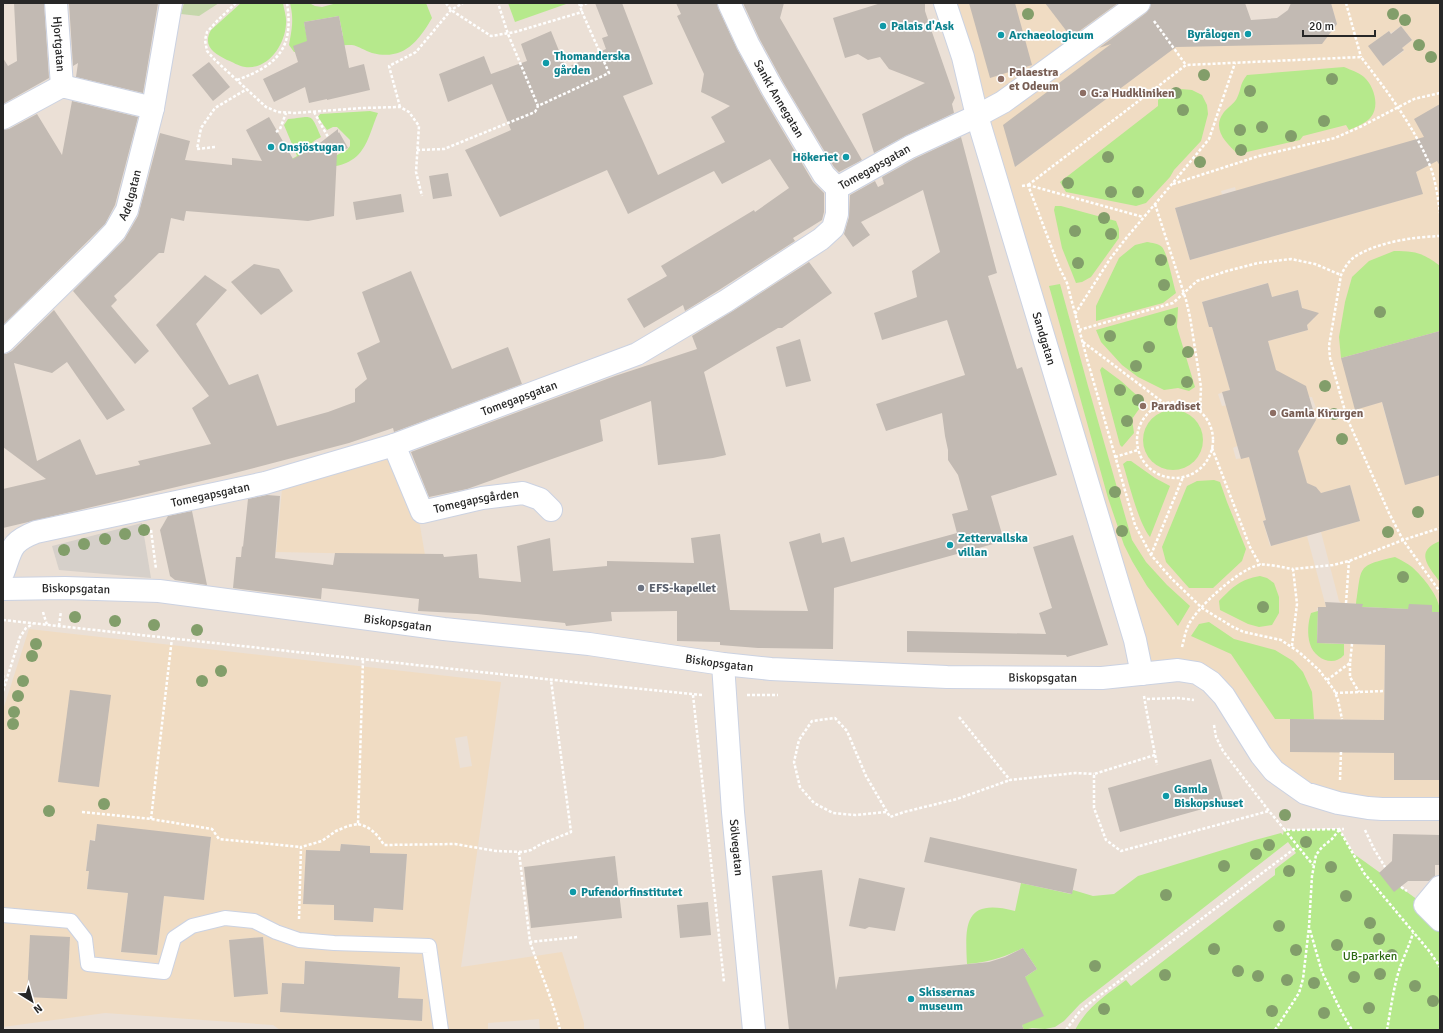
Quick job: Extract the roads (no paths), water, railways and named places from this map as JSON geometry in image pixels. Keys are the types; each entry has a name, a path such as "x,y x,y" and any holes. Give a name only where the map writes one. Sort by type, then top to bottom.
{"street":[{"name":"Hjortgatan","path":"56,3 62,86"},
{"name":"Adelgatan","path":"3,342 98,250 115,231 127,210 153,108 171,3"},
{"name":"Sankt Annegatan","path":"729,3 748,44 772,88 824,176 836,188"},
{"name":"Sandgatan","path":"945,3 963,57 977,116 1135,640 1142,674"},
{"name":"Tomegapsgatan","path":"3,573 13,545 23,536 265,483 394,445 637,354 726,301 821,239 833,228 838,214 836,188 910,147 977,116 1003,102 1144,9"},
{"path":"3,118 62,86 153,108"},
{"name":"Tomegapsgården","path":"394,445 422,512 482,498 523,493 540,499 551,510"},
{"name":"Biskopsgatan","path":"3,589 65,588 159,591 444,629 589,644 723,664 772,669 947,677 1102,678 1178,670 1197,673 1211,682 1224,696 1261,755 1274,771 1290,784 1305,793 1338,803 1382,809 1440,809"},
{"name":"Sölvegatan","path":"723,664 733,812 754,1030"},
{"path":"1440,887 1425,905 1440,920"}],"lane":[{"path":"3,915 72,921 86,939 88,964 164,972 174,938 192,926 225,918 254,921 276,932 299,940 334,943 429,946 442,1030"}],"place":[{"name":"Palais d'Ask","path":"883,26"},
{"name":"Byrålogen","path":"1248,34"},
{"name":"Archaeologicum","path":"1001,35"},
{"name":"Thomanderska gården","path":"546,63"},
{"name":"Palaestra et Odeum","path":"1001,79"},
{"name":"G:a Hudkliniken","path":"1083,93"},
{"name":"Onsjöstugan","path":"271,147"},
{"name":"Hökeriet","path":"846,157"},
{"name":"Paradiset","path":"1143,406"},
{"name":"Gamla Kirurgen","path":"1273,413"},
{"name":"Zettervallska villan","path":"950,545"},
{"name":"EFS-kapellet","path":"641,588"},
{"name":"Gamla Biskopshuset","path":"1166,796"},
{"name":"Pufendorfinstitutet","path":"573,892"},
{"name":"Skissernas museum","path":"911,999"}],"park label":[{"name":"UB-parken","path":"1370,956"}]}
